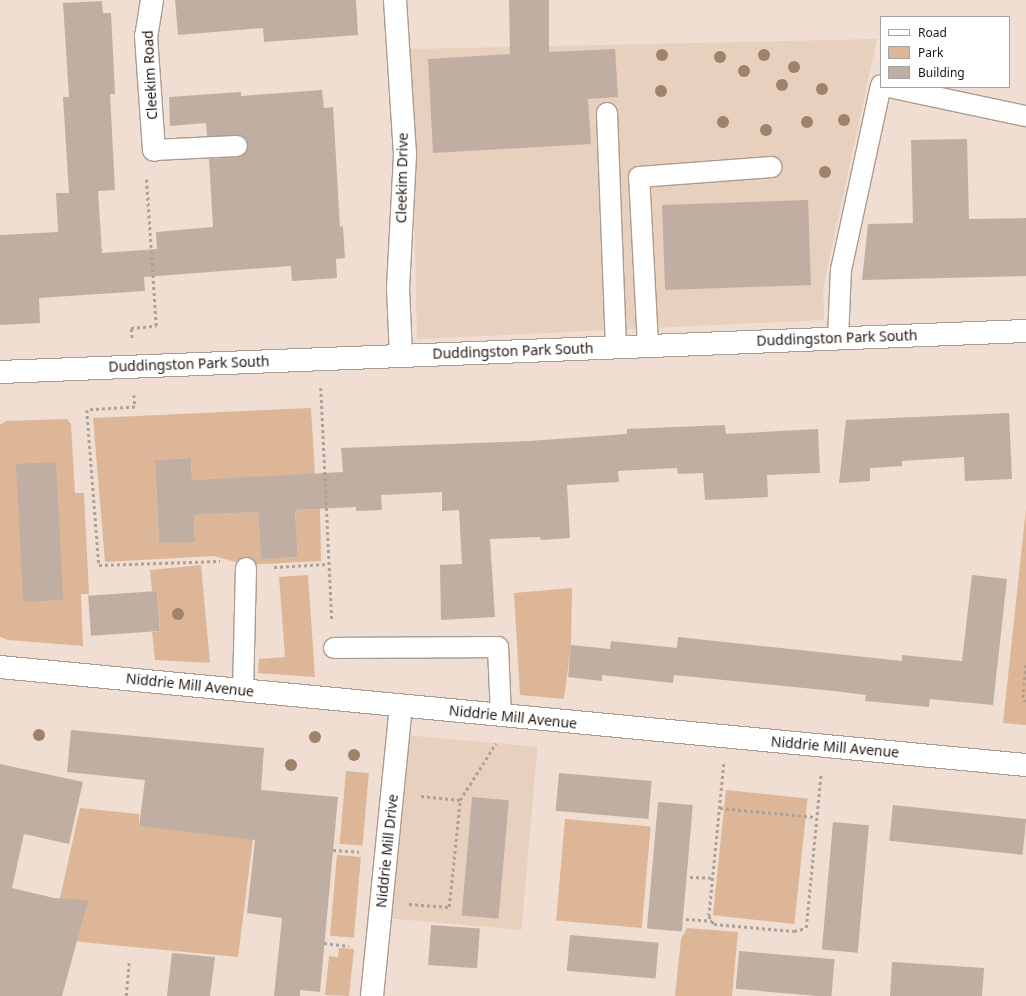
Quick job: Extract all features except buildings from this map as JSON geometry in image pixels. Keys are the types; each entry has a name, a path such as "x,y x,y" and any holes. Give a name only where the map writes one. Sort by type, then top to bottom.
{"street":[{"name":"Cleekim Road","path":"152,0 146,36 154,150"},
{"name":"Cleekim Drive","path":"395,0 405,155 398,288 401,356"},
{"name":"Duddingston Park South","path":"0,372 1026,331"},
{"name":"Niddrie Mill Avenue","path":"0,667 1026,765"},
{"name":"Niddrie Mill Drive","path":"372,996 401,706"}],"lane":[{"path":"838,338 841,270 880,88"},
{"path":"893,88 1026,116"},
{"path":"607,113 616,347"},
{"path":"154,150 237,146"},
{"path":"648,346 640,177 772,167"},
{"path":"244,690 246,568"},
{"path":"334,648 498,647 501,715"}],"path":[{"path":"154,150 145,162 156,326 131,328 135,407 87,410 100,565 216,560 246,568 328,564"},
{"path":"320,359 328,564 334,648"},
{"path":"1026,665 1023,700 1026,701"},
{"path":"381,902 449,907 460,800 499,738 501,715"},
{"path":"726,737 709,916 714,924 794,931 806,928 824,746"},
{"path":"392,793 460,800"},
{"path":"720,808 816,817"},
{"path":"690,877 713,878"},
{"path":"686,919 712,921"},
{"path":"126,996 129,962"}],"shaded area":[{"path":"877,39 823,288 824,320 417,339 411,49"},
{"path":"403,735 537,747 521,930 387,918"}],"green space":[{"path":"311,408 315,474 192,480 191,458 155,460 159,543 195,541 194,515 258,512 261,559 298,557 295,510 320,509 321,561 246,565 214,556 105,562 93,418"},
{"path":"67,419 71,424 75,493 84,493 89,594 81,594 83,646 8,640 0,637 0,425 6,421"},
{"path":"1026,509 1026,725 1003,723"},
{"path":"201,565 210,663 155,660 152,632 160,631 157,591 152,591 150,570"},
{"path":"308,575 315,677 258,673 259,659 285,657 279,577"},
{"path":"572,588 571,645 564,699 520,695 514,593"},
{"path":"346,771 369,773 363,846 340,844"},
{"path":"726,790 808,799 794,924 713,915"},
{"path":"80,808 139,814 139,826 253,839 238,957 81,942 52,934"},
{"path":"565,819 651,826 642,928 556,921"},
{"path":"337,855 361,857 354,938 330,936"},
{"path":"687,928 738,932 732,996 675,996 681,939"},
{"path":"339,948 354,949 349,996 325,995 329,956 338,957"}]}
